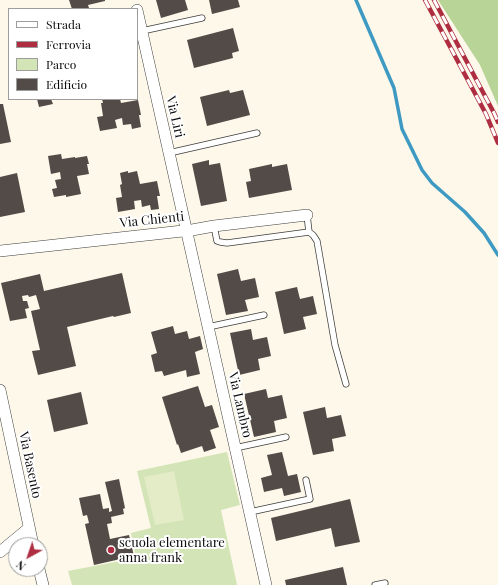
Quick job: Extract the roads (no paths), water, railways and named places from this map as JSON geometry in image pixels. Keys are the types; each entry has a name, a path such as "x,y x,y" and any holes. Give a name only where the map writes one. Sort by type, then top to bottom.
{"street":[{"name":"Via Liri","path":"138,14 187,231"},
{"name":"Via Chienti","path":"0,251 187,231 214,226 306,215"},
{"name":"Via Lambro","path":"187,231 266,585"},
{"name":"Via Basento","path":"0,390 31,537"},
{"path":"0,552 29,528"}],"lane":[{"path":"142,31 202,18"},
{"path":"169,152 257,133"},
{"path":"306,215 309,232 317,240 335,345 346,384"},
{"path":"214,226 217,241 227,243 309,232"},
{"path":"208,327 264,315"},
{"path":"235,448 286,437"},
{"path":"250,512 310,499 306,480"},
{"path":"375,585 385,583"}],"waterway":[{"path":"356,0 394,88 402,129 422,170 432,183 465,212 484,233 498,255"}],"railway":[{"path":"425,0 486,114 498,143"},
{"path":"434,0 498,122"}],"place":[{"name":"scuola elementare anna frank","path":"111,550"}]}
